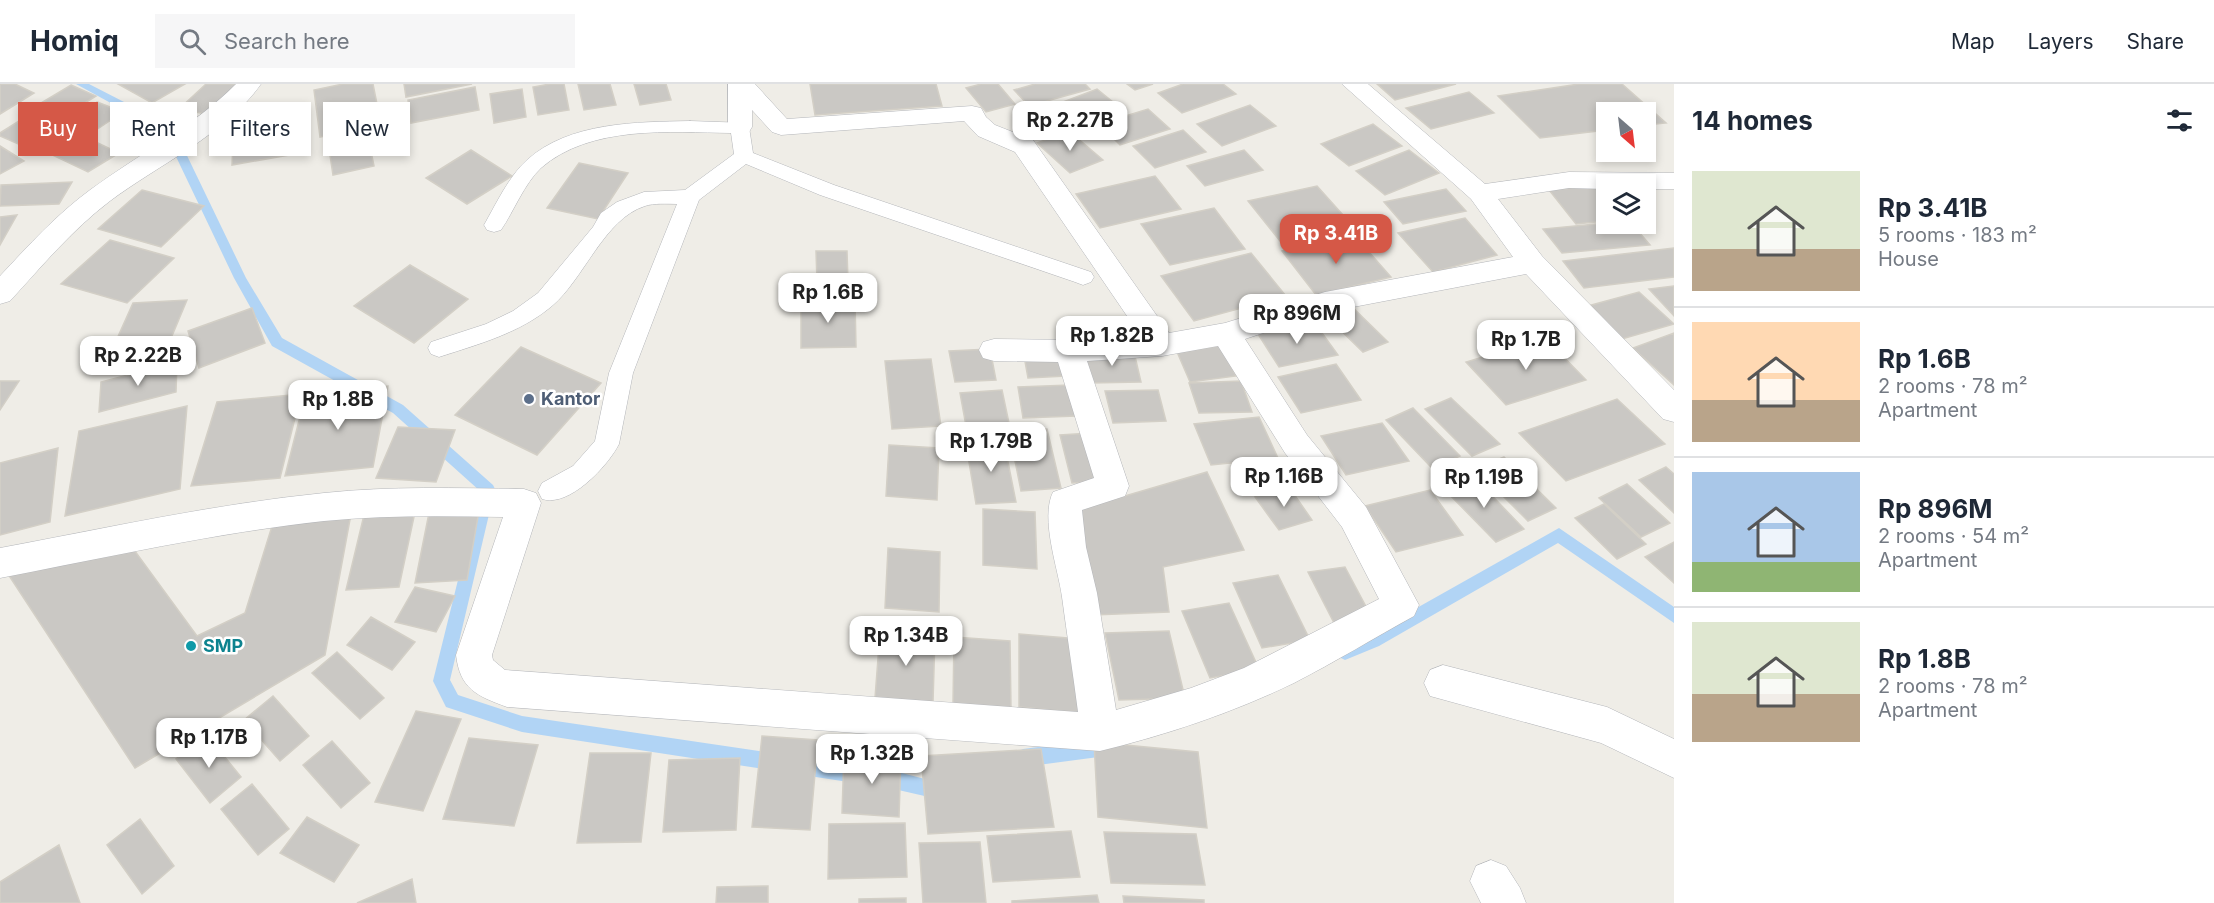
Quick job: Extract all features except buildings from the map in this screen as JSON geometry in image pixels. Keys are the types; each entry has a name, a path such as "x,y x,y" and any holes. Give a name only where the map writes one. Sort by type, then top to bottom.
{"street":[{"path":"0,294 79,212 193,134 225,109 249,84"},
{"path":"740,127 741,84"},
{"path":"741,84 781,127 972,113 974,121 988,131 1024,146 1162,345"},
{"path":"1354,84 1480,193 1532,263 1674,410"},
{"path":"1480,193 1569,180 1674,181"},
{"path":"994,351 1069,351 1162,345 1226,334 1325,302 1532,263"},
{"path":"0,564 146,535 325,507 537,497 474,655 476,669 493,684 507,689 1100,732 1152,720 1213,699 1268,676 1401,605 1354,517 1296,444 1226,334"},
{"path":"1069,351 1113,486 1065,502 1070,548 1100,732"},
{"path":"1443,683 1606,726 1674,759"}],"lane":[{"path":"495,225 534,164 561,148 591,137 628,128 740,127 744,156"},
{"path":"537,497 582,473 597,459 607,444 621,373 690,196 744,156"},
{"path":"744,156 827,190 1083,277"},
{"path":"439,348 494,330 521,317 546,299 601,231 608,218 624,207 644,199 690,196"}],"waterway":[{"path":"81,84 122,105 175,142 240,278 277,342 398,409 488,489 441,681 452,701 522,724 894,780 942,791"},
{"path":"1345,652 1373,641 1559,535 1674,616"},
{"path":"1023,758 1106,747"}],"place":[{"name":"Kantor","path":"529,399"},
{"name":"SMP","path":"191,646"}]}
